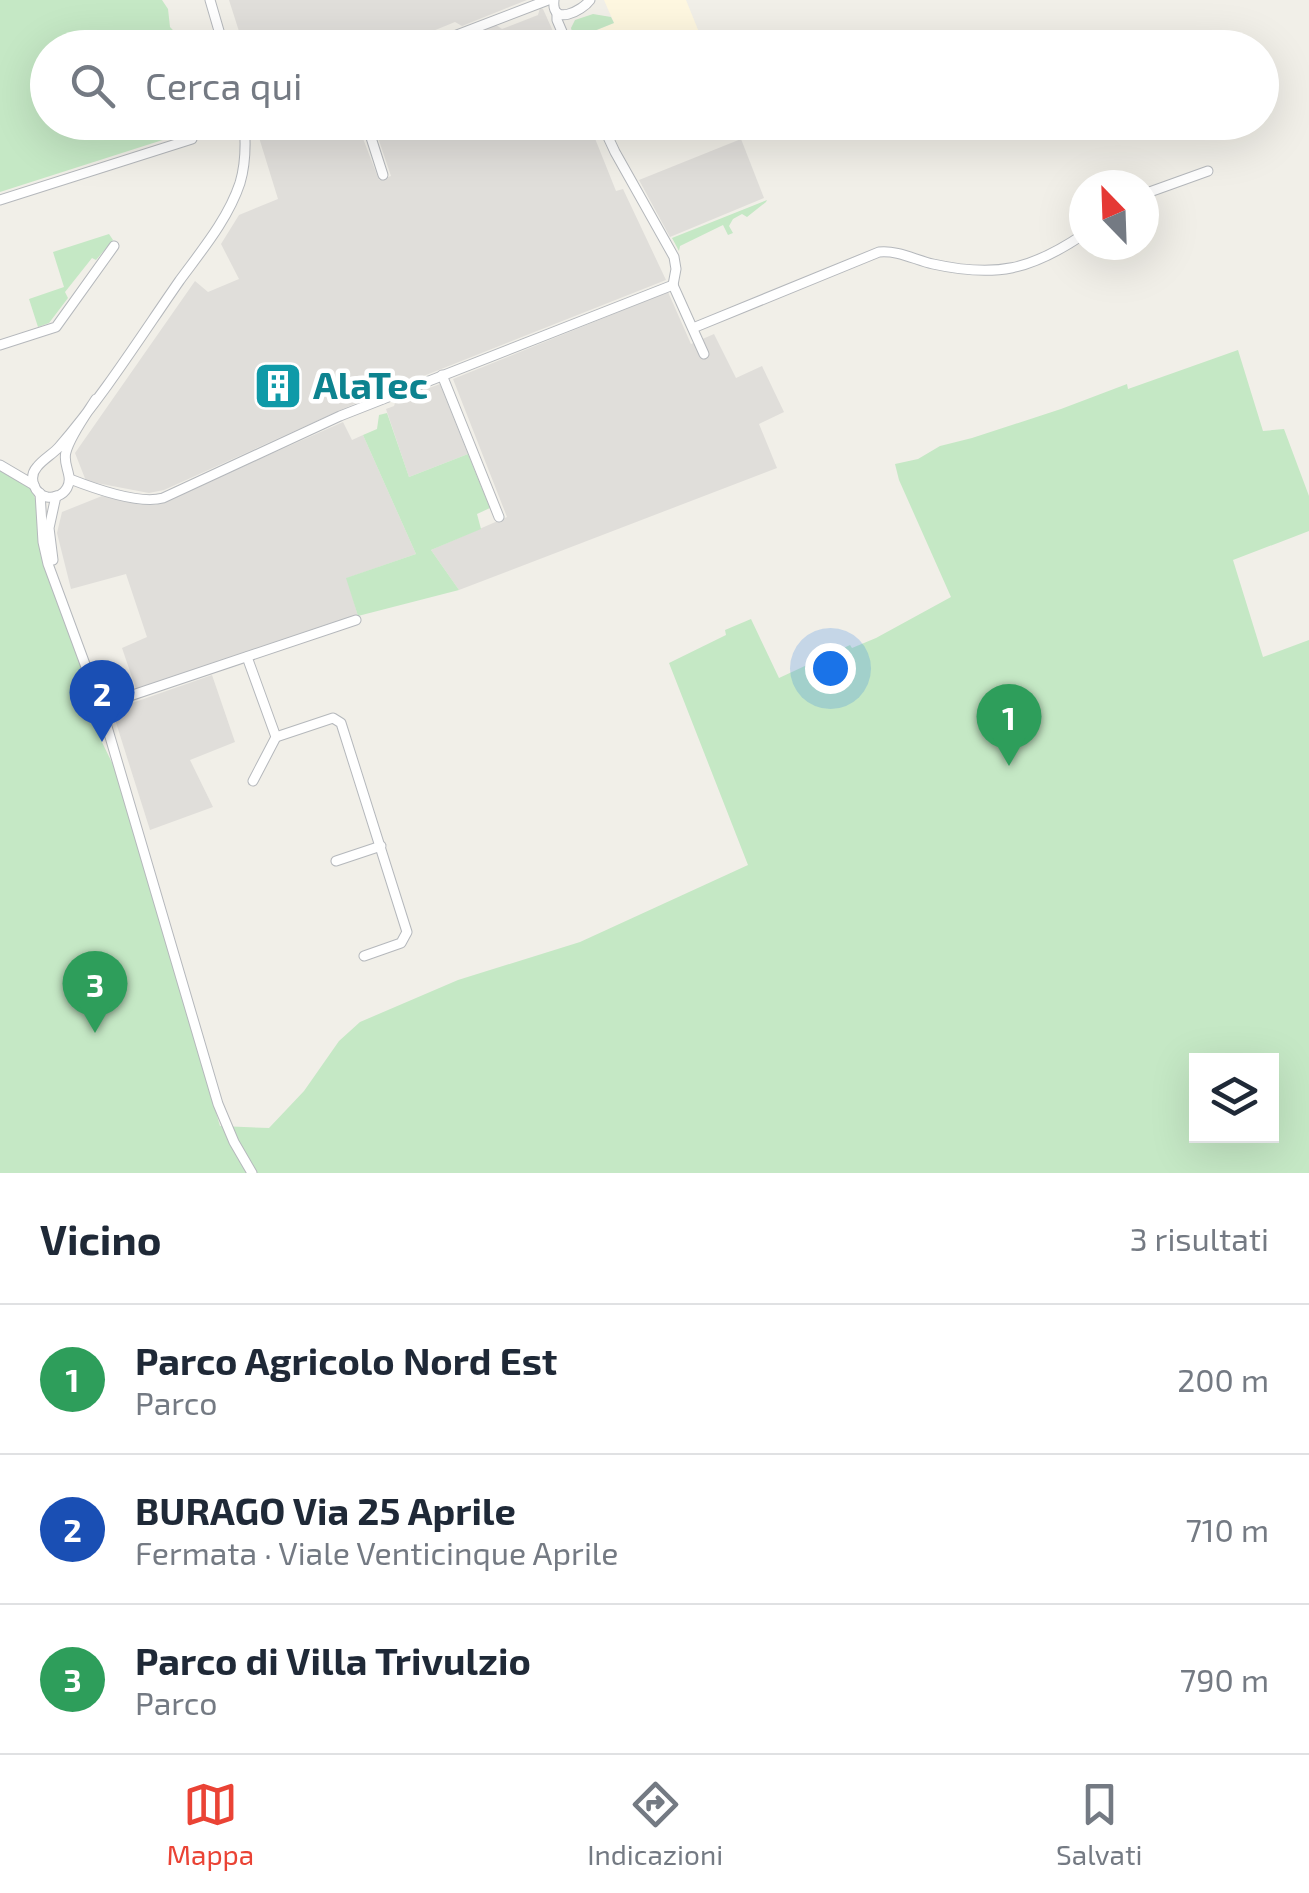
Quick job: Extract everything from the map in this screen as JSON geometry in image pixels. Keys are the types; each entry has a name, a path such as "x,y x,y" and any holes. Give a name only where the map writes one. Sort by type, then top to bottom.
{"street":[{"path":"210,0 219,30"},
{"path":"565,30 570,14 590,0"},
{"path":"477,30 550,5 570,14"},
{"path":"550,5 562,30"},
{"path":"0,200 189,140"},
{"path":"244,140 240,182 213,234 96,399 33,475 44,549 100,706 225,1122 252,1173"},
{"path":"372,140 383,175"},
{"path":"609,140 674,256 674,284 704,354"},
{"path":"1159,189 1208,171"},
{"path":"693,328 879,252 897,252 947,267 996,271 1028,264 1069,243"},
{"path":"0,345 56,327 114,246"},
{"path":"96,399 66,450 65,466 70,479 150,501 340,416 674,284"},
{"path":"442,375 499,518"},
{"path":"0,464 14,467 57,461 65,466"},
{"path":"0,464 47,496 102,490"},
{"path":"60,592 50,516 70,479"},
{"path":"100,706 356,620"},
{"path":"247,657 276,737"},
{"path":"253,781 276,737 333,718 338,720 407,932 401,943 364,956"},
{"path":"336,861 381,846"}],"shaded area":[{"path":"229,0 527,0 462,26 455,22 435,30 239,30"},
{"path":"604,0 686,0 698,30 597,30 614,23"},
{"path":"543,9 552,30 483,30 496,25 502,29 538,15"},
{"path":"260,140 364,140 379,180 391,176 379,140 596,140 616,191 623,189 666,280 363,400 164,490 149,493 86,481 75,453 195,281 208,292 239,279 221,244 239,215 278,199"},
{"path":"741,140 764,198 670,237 639,180"},
{"path":"668,292 691,344 714,334 736,378 762,366 784,412 759,424 777,468 459,590 431,550 507,517 453,379"},
{"path":"440,384 468,454 409,477 386,409 394,406 396,400"},
{"path":"343,422 352,440 363,435 416,554 347,578 358,616 136,689 122,648 147,637 126,574 71,589 57,533 62,512 102,496 156,505"},
{"path":"212,675 235,742 190,760 213,807 150,830 112,710"}],"green space":[{"path":"0,0 162,0 173,30 30,30 30,140 163,140 0,192"},
{"path":"593,14 611,17 614,23 596,30 572,30 575,20"},
{"path":"767,200 747,217 742,214 733,219 729,226 733,233 728,235 723,225 680,246 679,251 672,238"},
{"path":"109,234 113,240 96,260 92,258 65,292 68,298 49,323 38,327 29,299 64,287 53,252"},
{"path":"1238,350 1263,431 1284,429 1309,496 1309,531 1233,560 1263,657 1309,640 1309,1173 0,1173 0,470 27,484 34,495 39,525 96,709 103,735 100,738 117,773 220,1126 269,1128 304,1091 339,1041 360,1022 458,980 580,942 748,865 669,663 751,619 779,678 850,645 852,648 876,638 951,597 895,464 1127,384 1128,389"},
{"path":"387,413 409,477 468,454 490,508 477,514 481,529 431,550 459,590 358,616 346,578 416,554 363,435 377,429 379,415"}],"place":[{"name":"AlaTec","path":"278,386"},
{"name":"BURAGO Via 25 Aprile","path":"102,742"},
{"name":"Parco Agricolo Nord Est","path":"1009,766"},
{"name":"Parco di Villa Trivulzio","path":"95,1033"}]}
